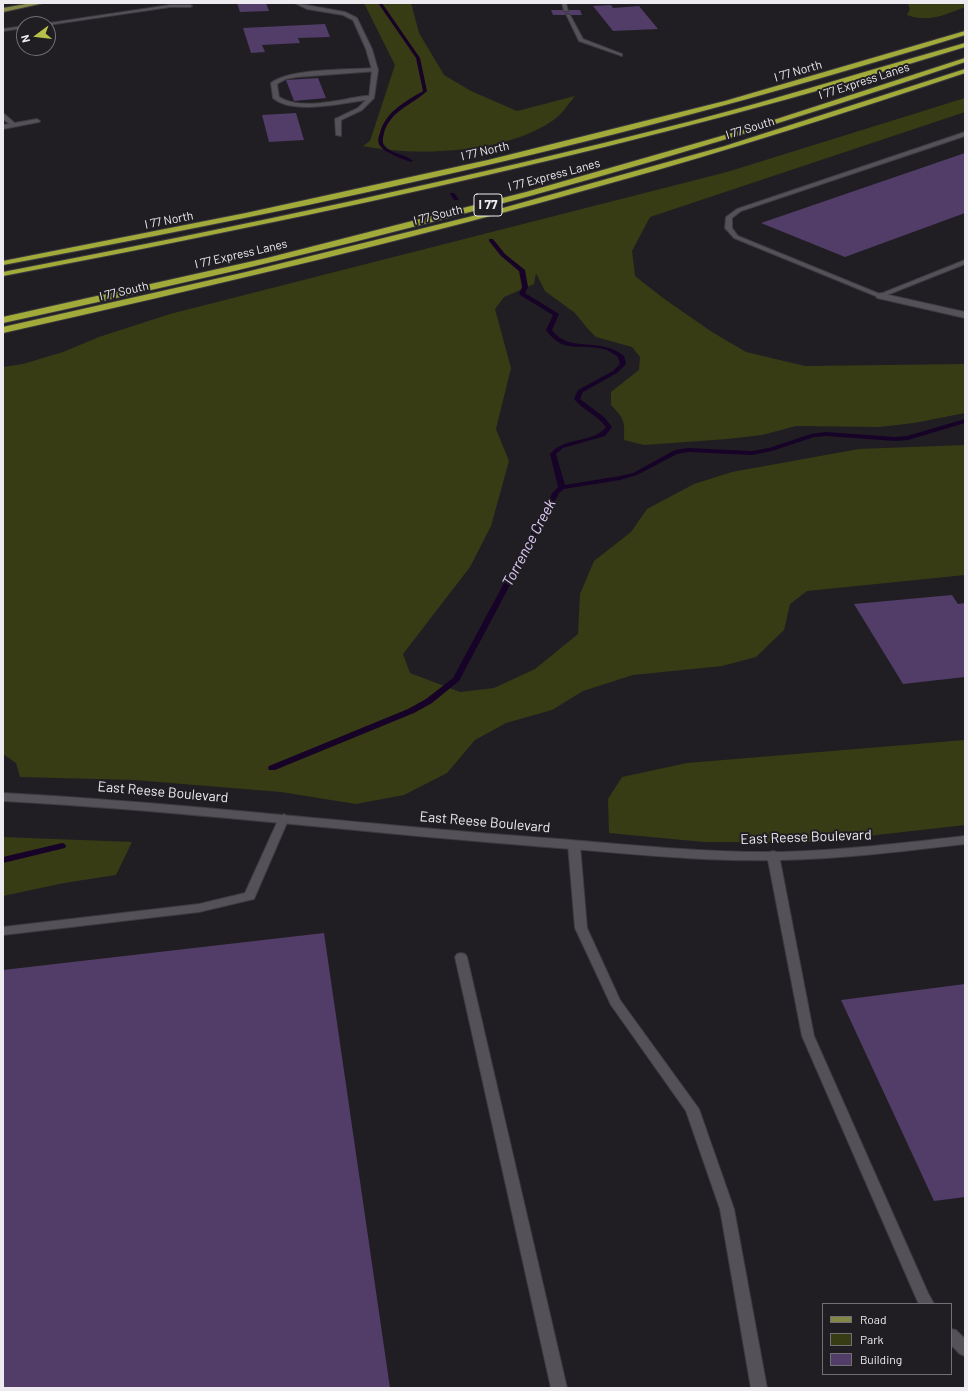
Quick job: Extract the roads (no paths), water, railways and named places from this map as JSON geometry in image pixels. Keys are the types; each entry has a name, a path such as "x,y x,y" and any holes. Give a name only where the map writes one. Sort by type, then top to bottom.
{"highway":[{"name":"I 77 North","path":"3,263 270,210 557,146 783,87 965,33"},
{"name":"I 77 Express Lanes","path":"3,274 281,218 564,154 809,92 965,45"},
{"name":"I 77 Express Lanes","path":"3,320 236,268 528,194 763,126 965,60"},
{"name":"I 77 South","path":"3,330 231,279 540,200 787,129 965,71"}],"main road":[{"path":"3,8 41,3"}],"street":[{"path":"298,3 309,8 338,12 353,17 369,49 375,70 372,97"},
{"path":"3,115 14,125"},
{"path":"880,296 965,315"},
{"name":"East Reese Boulevard","path":"3,797 61,800 284,818 462,836 574,845 738,856 804,856 884,850 965,840"}],"lane":[{"path":"564,3 567,13 581,40 620,56"},
{"path":"56,22 170,6 190,6"},
{"path":"3,30 16,28"},
{"path":"372,97 308,104 284,103 276,98 274,83 284,78 297,76 375,70"},
{"path":"339,135 338,119 360,109 372,97"},
{"path":"3,127 37,121"},
{"path":"965,134 739,210 729,217 727,224 728,230 736,237 880,296 965,262"},
{"path":"3,931 199,908 250,896 284,818"},
{"path":"574,845 581,928 615,1002 692,1109 727,1209 759,1388"},
{"path":"772,856 808,1036 926,1303"},
{"path":"461,957 559,1388"},
{"path":"952,1336 965,1349"}],"waterway":[{"path":"380,3 418,58 425,91 404,104 391,115 383,128 381,136 381,145 386,150 411,161"},
{"path":"452,194 456,199"},
{"path":"491,240 503,255 522,270 525,287 522,294 556,314 549,330 554,337 567,344 610,349 621,356 623,364 615,372 580,391 577,399 585,407 602,419 609,427 603,435 561,447 553,454 562,487"},
{"name":"Torrence Creek","path":"562,487 620,478 635,474 675,452 688,450 752,453 770,450 813,435 826,434 895,439 908,438 965,421"},
{"name":"Torrence Creek","path":"272,768 411,711 429,701 456,679 556,492 562,487"},
{"name":"Torrence Creek","path":"3,860 62,846"}]}
